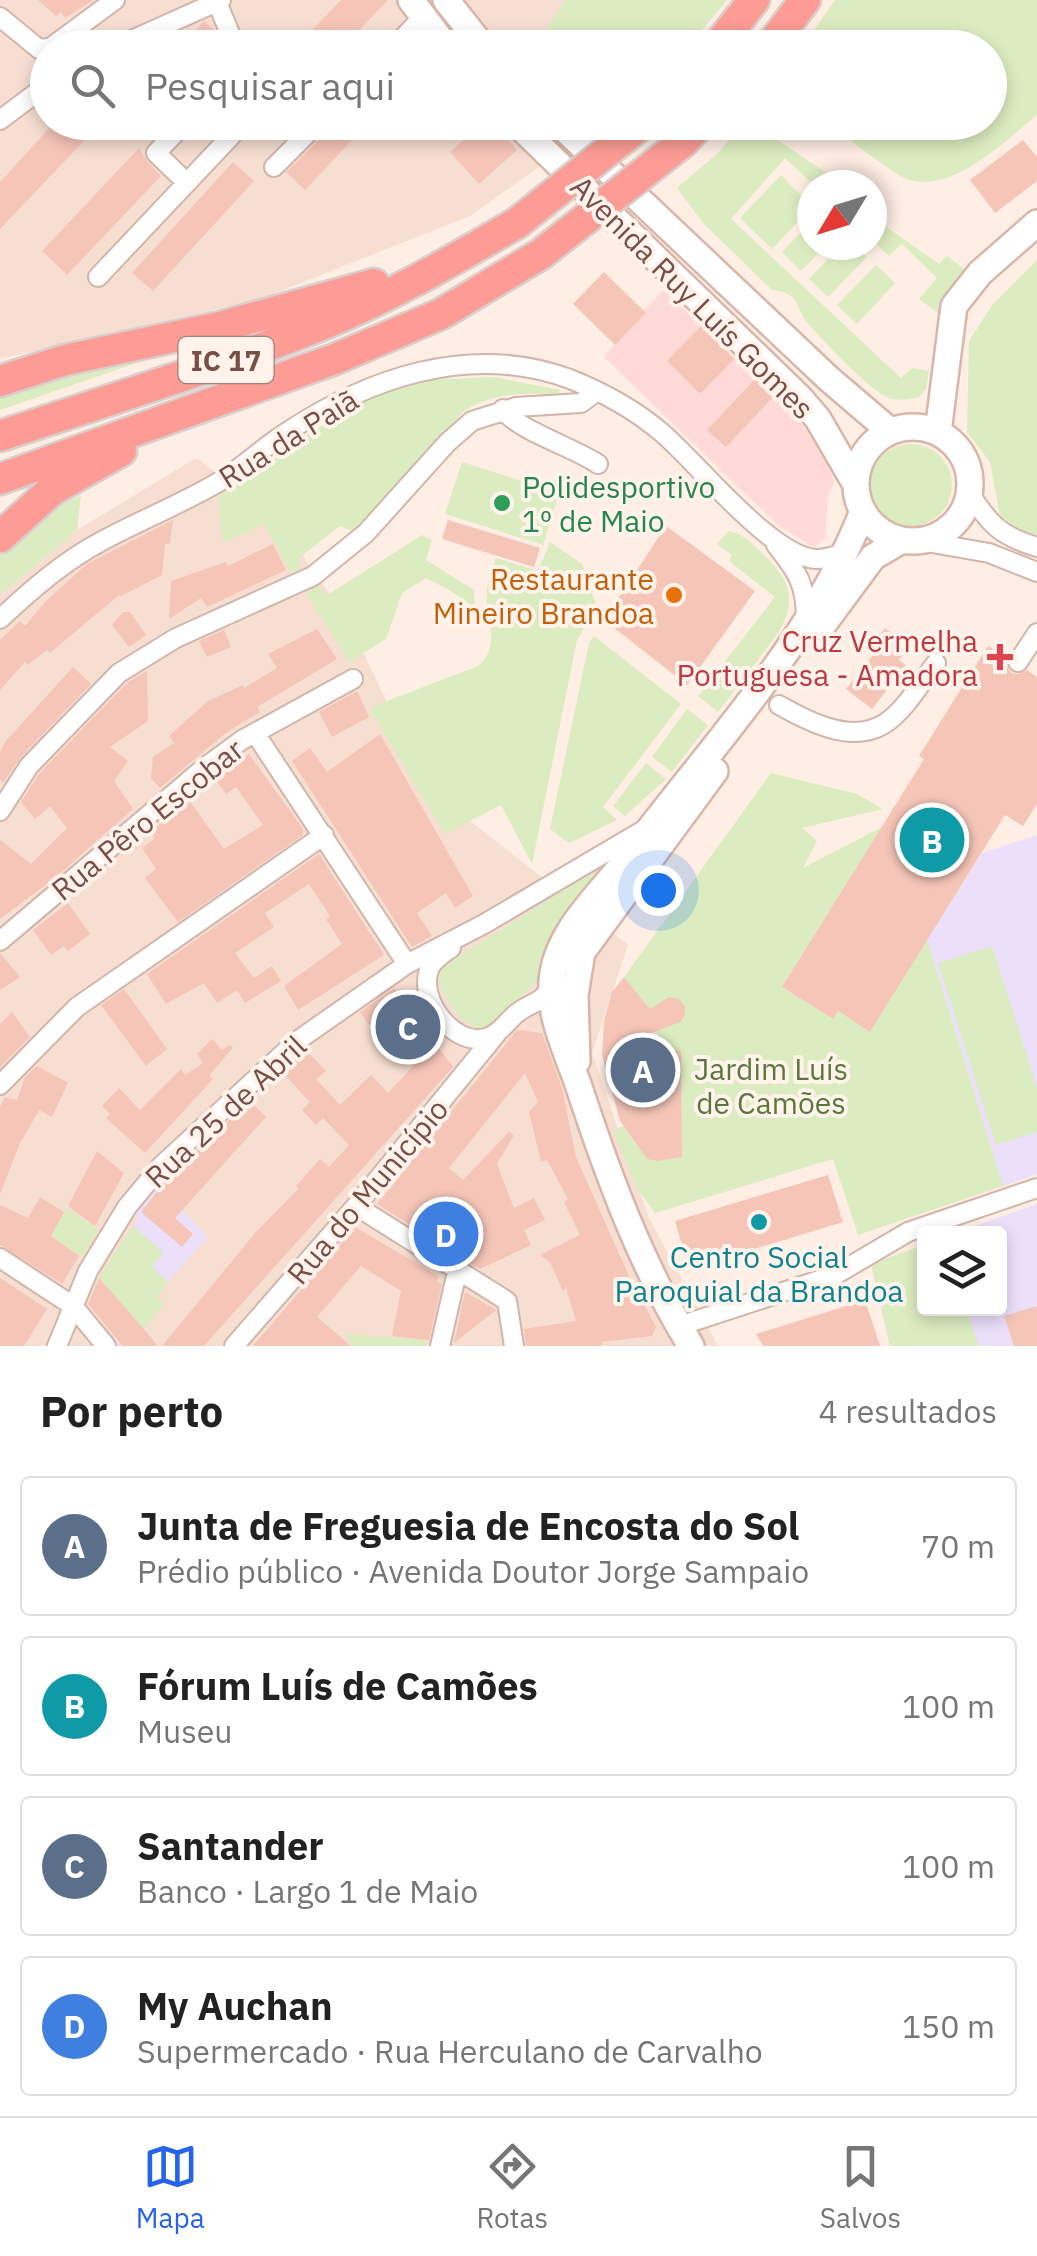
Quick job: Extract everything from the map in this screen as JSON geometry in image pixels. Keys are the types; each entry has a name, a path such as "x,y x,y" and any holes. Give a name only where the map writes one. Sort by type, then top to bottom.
{"highway":[{"path":"730,30 754,0"},
{"path":"782,30 805,0"},
{"name":"IC 17","path":"0,436 239,356 330,321 445,265 516,223 621,140"},
{"name":"IC 17","path":"0,479 335,359 442,314 541,254 682,140"},
{"path":"0,381 65,360 220,327 445,265"},
{"path":"0,538 52,490 197,406"}],"street":[{"path":"74,30 115,0"},
{"path":"446,0 470,30"},
{"path":"154,30 219,1 229,30"},
{"path":"417,9 433,30"},
{"path":"0,17 30,42"},
{"path":"0,120 30,98"},
{"path":"169,140 156,153 186,182"},
{"path":"98,277 227,140"},
{"path":"274,167 300,140"},
{"name":"Avenida Ruy Luís Gomes","path":"534,140 800,398 818,419 855,484"},
{"name":"Avenida Ruy Luís Gomes","path":"576,140 890,431"},
{"path":"938,432 954,306 980,273 1037,222"},
{"name":"Rua da Paiã","path":"0,619 59,568 101,541 218,482 283,434 389,378 444,366 474,364 528,369 597,391 660,431 773,540 818,559 847,552"},
{"path":"0,811 28,766 119,673 176,638 313,576 366,533 458,431 485,415 580,403 597,391"},
{"path":"503,410 517,425 565,444 598,464"},
{"path":"578,1086 575,995 582,952 873,558 912,540 938,536 964,511 970,494 970,475 953,443 938,432 906,427 890,431 874,442 862,458 855,484 863,511 886,534 912,540 989,553 1037,572"},
{"path":"970,494 988,522 1001,532 1037,546"},
{"path":"863,511 847,552 806,622 569,934 544,996 622,1208 686,1341 835,1276 908,1232 1037,1188"},
{"path":"773,540 802,580 806,622"},
{"path":"1018,662 1037,633"},
{"path":"780,705 804,720 848,733 884,724 936,662"},
{"name":"Rua Pêro Escobar","path":"0,941 204,768 255,733 354,679"},
{"path":"255,733 406,964"},
{"path":"497,1033 481,1039 462,1036 444,1020 428,990 428,970 433,962 484,924 650,826"},
{"path":"0,1085 77,1007 324,835"},
{"name":"Rua 25 de Abril","path":"57,1346 88,1270 127,1207 161,1166 297,1041 406,964 484,924"},
{"name":"Rua do Município","path":"234,1346 356,1206 497,1033 518,1012 544,996 562,970 582,952"},
{"path":"356,1206 507,1301 514,1346"},
{"path":"0,1258 72,1306 106,1346"},
{"path":"440,1346 457,1272"}],"shaded area":[{"path":"0,0 615,0 613,30 30,30 30,140 577,140 470,216 260,299 0,359"},
{"path":"663,290 808,431 834,482 828,497 825,540 813,547 779,526 604,357"},
{"path":"196,458 272,512 348,620 427,787 628,945 592,1053 649,1218 718,1346 0,1346 0,595 77,530"},
{"path":"1037,835 1037,1174 1003,1186 927,940 982,853"},
{"path":"160,1187 208,1237 168,1282 152,1267 163,1253 133,1226 139,1220 132,1212"},
{"path":"1037,1204 1037,1346 890,1346 871,1264 917,1248 917,1316 1007,1316 1007,1226 975,1226"}],"green space":[{"path":"565,0 727,0 702,30 549,30"},
{"path":"835,0 1037,0 1037,115 1007,140 1007,30 814,30"},
{"path":"729,140 777,140 822,170 798,170 785,158 731,219 901,378 912,368 929,371 926,389 919,397 903,400 879,393 869,385 810,326 793,298 772,290 703,223 677,188"},
{"path":"850,140 1007,140 962,171 927,182 910,180"},
{"path":"781,175 797,192 797,223 772,249 740,218"},
{"path":"887,228 939,264 947,256 967,271 939,314 919,299 937,278 902,244 889,256"},
{"path":"797,236 797,260 812,260 801,271 782,252"},
{"path":"827,260 864,260 828,297 809,279"},
{"path":"1037,260 1037,535 1000,516 990,462 967,432 969,341 993,304"},
{"path":"876,265 895,283 857,324 837,305"},
{"path":"183,347 0,410 0,394 56,376"},
{"path":"494,377 560,390 559,394 499,397 464,411 353,531 340,526 299,558 301,570 291,573 264,524 223,543 218,496 301,438 382,391 430,380"},
{"path":"911,444 927,447 940,456 949,469 949,501 940,514 927,523 911,526 895,523 882,514 873,501 870,485 873,469 882,456 895,447"},
{"name":"Polidesportivo 1º de Maio","path":"462,462 559,493 543,545 445,514"},
{"path":"81,495 77,530 0,595 0,553 56,506"},
{"path":"729,531 745,538 767,558 787,586 789,599 788,611 776,635 718,712 698,696 775,597 729,561 732,555 717,544"},
{"path":"422,535 432,540 426,560 474,590 475,608 426,578 402,593 386,639 349,662 303,587 314,580 323,593 329,594"},
{"path":"550,542 582,564 597,608 577,640 532,864 501,805 445,834 369,708 478,666 490,649 487,589 496,558 538,571"},
{"path":"594,636 681,704 603,807 617,820 569,843 550,829 589,643"},
{"path":"687,709 708,725 672,772 652,757"},
{"path":"646,763 666,779 625,816 613,806"},
{"name":"Jardim Luís de Camões","path":"771,773 857,794 883,809 802,828 817,841 803,868 882,827 782,987 833,1019 838,1011 870,1032 927,940 1003,1186 858,1235 833,1159 655,1213 637,1188 613,1130 623,1126 652,1158 682,1157 681,1052 668,1048 646,1020 647,1005 624,977"},
{"path":"615,858 545,973 492,1025 477,1028 463,1021 446,999 439,981 444,965"},
{"path":"992,946 1037,1088 1037,1132 996,1145 938,963"},
{"path":"67,1208 99,1230 82,1257 51,1236"},
{"path":"133,1226 163,1253 152,1267 168,1282 157,1297 164,1304 144,1329 98,1278"},
{"path":"917,1248 917,1316 968,1316 979,1346 890,1346 871,1264"},
{"path":"346,1334 426,1340 425,1346 352,1346"}],"building":[{"path":"38,0 94,0 65,18 61,12 56,16"},
{"path":"341,0 388,0 359,30 312,30"},
{"path":"204,21 214,30 196,30"},
{"path":"38,140 85,140 0,229 0,182"},
{"path":"319,140 352,140 305,190 286,172"},
{"path":"463,140 508,140 517,150 479,184 450,152"},
{"path":"1023,140 1037,157 1037,181 995,213 970,180"},
{"path":"139,148 161,176 67,275 42,251"},
{"path":"233,162 254,181 153,291 132,273"},
{"path":"604,272 646,313 615,345 573,304"},
{"path":"701,326 734,359 700,394 667,361"},
{"path":"756,378 774,396 726,447 707,430"},
{"path":"173,520 170,543 165,544 162,575 121,596 116,594 50,653 47,650 28,665 25,662 0,690 0,640 20,621 25,626 87,564"},
{"path":"448,520 540,548 534,567 442,539"},
{"path":"666,526 755,591 687,685 604,620"},
{"path":"273,544 286,570 207,607 201,598 169,619 171,581 226,562 228,566"},
{"path":"123,612 130,612 146,635 129,647 112,625"},
{"path":"885,628 909,648 899,660 906,665 872,709 846,689 874,654 868,649"},
{"path":"317,629 337,659 257,707 260,712 227,732 160,788 151,778 153,757 174,743 169,736 208,701 243,685 244,688 277,668 268,654"},
{"path":"224,630 231,647 207,657 199,641"},
{"path":"988,646 1007,658 1012,673 1027,670 1037,677 1037,804 1023,826 1005,815 870,1032 838,1011 833,1019 782,987 924,759 919,756"},
{"path":"73,667 91,684 20,758 3,783 0,752 5,742"},
{"path":"147,671 148,721 110,747 128,761 114,781 133,809 57,876 0,919 0,840 31,864 67,828 50,806 35,819 21,802 39,774 127,683"},
{"path":"357,691 369,717 332,737 319,712"},
{"path":"380,734 473,896 455,908 446,893 417,913 432,936 412,947 292,761 310,748 327,772"},
{"path":"249,754 303,829 303,835 178,922 145,878 156,869 142,848 155,838 151,832 189,800 224,849 263,825 236,787 226,794 214,778"},
{"path":"319,854 384,955 298,1010 284,986 342,944 309,884 265,913 274,927 235,953 254,978 272,966 281,981 245,1003 237,990 217,1003 204,983 166,1004 147,974"},
{"path":"68,903 90,934 68,951 64,946 51,955 33,930"},
{"path":"0,953 20,977 0,990"},
{"path":"624,977 650,1009 669,997 679,999 685,1006 680,1022 636,1039 681,1051 682,1157 647,1159 620,1121 602,1055 604,1021 612,992"},
{"path":"394,988 453,1067 204,1346 162,1346 320,1159 329,1167 349,1145 323,1118 316,1125 302,1110 310,1102 282,1072 306,1050 326,1071 316,1079 340,1105 371,1075 388,1093 416,1063 400,1053 377,1020 369,1025 360,1012"},
{"path":"124,989 167,1049 146,1066 101,1005"},
{"path":"12,1012 30,1037 0,1067 0,1024"},
{"path":"517,1030 542,1033 562,1088 576,1157 656,1327 652,1336 601,1342 602,1346 526,1346 524,1329 576,1321 566,1288 563,1291 550,1262 540,1255 580,1235 564,1202 568,1199 547,1160 541,1162 529,1112 538,1102 525,1073 449,1168 463,1180 509,1132 514,1135 497,1164 514,1208 534,1198 545,1220 524,1230 531,1245 480,1269 377,1204"},
{"path":"212,1039 222,1050 233,1047 209,1076 213,1079 145,1153 106,1118 110,1114 102,1106 119,1088 140,1110 181,1069 185,1075 203,1063 197,1054"},
{"path":"37,1066 68,1083 52,1117 39,1110 20,1143 0,1194 0,1107 5,1097 17,1100 25,1077"},
{"path":"250,1101 266,1117 175,1218 193,1234 182,1247 141,1212 170,1175"},
{"path":"97,1151 124,1173 95,1226 68,1206"},
{"name":"Centro Social Paroquial da Brandoa","path":"828,1175 843,1222 689,1269 675,1221"},
{"path":"40,1197 64,1212 51,1236 79,1256 62,1284 0,1245 0,1205 28,1218"},
{"path":"355,1227 438,1276 437,1282 442,1284 429,1340 392,1336 401,1291 361,1266 317,1317 351,1346 253,1346"},
{"path":"0,1278 47,1309 24,1346 0,1346"},
{"path":"99,1278 158,1346 123,1346 116,1338 88,1304"},
{"path":"465,1292 496,1310 454,1343"},
{"path":"865,1300 880,1346 763,1346 756,1334"},
{"path":"1037,1306 1037,1346 1014,1346 1004,1316"}],"place":[{"name":"Polidesportivo 1º de Maio","path":"502,503"},
{"name":"Restaurante Mineiro Brandoa","path":"674,595"},
{"name":"Cruz Vermelha Portuguesa - Amadora","path":"1000,657"},
{"name":"Fórum Luís de Camões","path":"932,840"},
{"name":"Santander","path":"408,1027"},
{"name":"Junta de Freguesia de Encosta do Sol","path":"643,1070"},
{"name":"Centro Social Paroquial da Brandoa","path":"759,1222"},
{"name":"My Auchan","path":"446,1234"}]}
